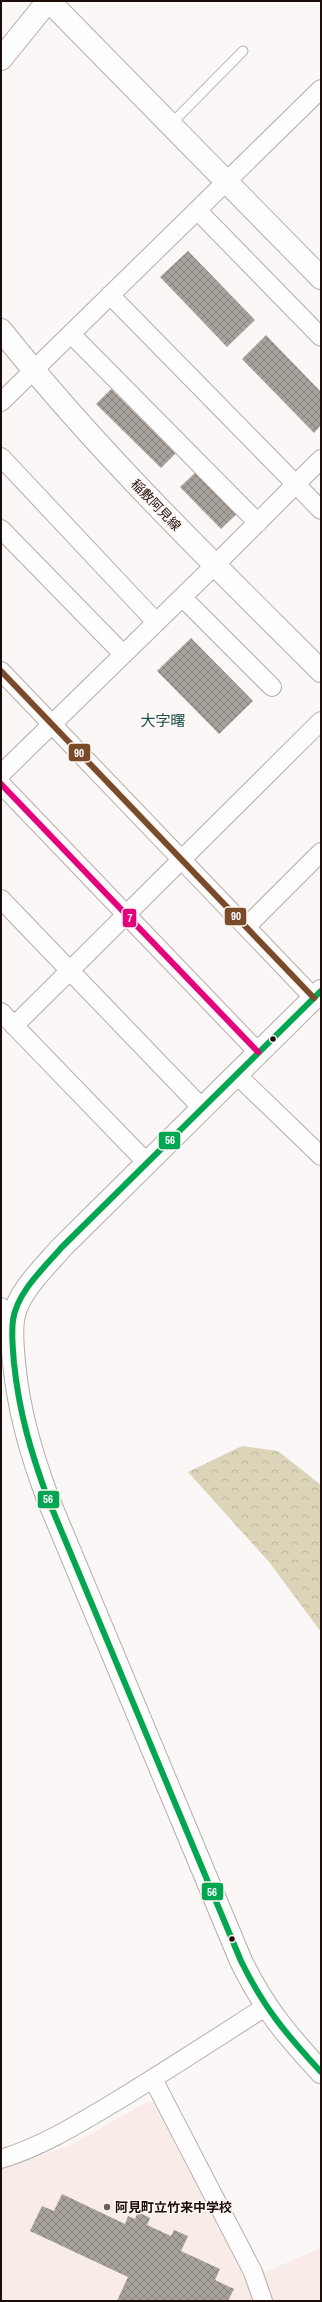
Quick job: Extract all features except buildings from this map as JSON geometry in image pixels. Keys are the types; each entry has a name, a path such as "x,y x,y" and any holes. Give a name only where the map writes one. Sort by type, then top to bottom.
{"main road":[{"path":"1,60 48,1 321,278"},
{"name":"稲敷阿見線","path":"1,330 34,370 126,474 321,671"},
{"path":"318,994 258,1052 148,1164 62,1247 5,1316 12,1345 19,1406 25,1433 48,1499 241,1961 265,2007 321,2072"}],"street":[{"path":"1,402 321,89"},
{"path":"197,210 321,337"},
{"path":"110,295 321,510"},
{"path":"71,334 258,523"},
{"path":"1,457 156,622"},
{"path":"1,774 51,723 258,523 321,459"},
{"path":"1,529 123,654"},
{"path":"182,597 272,687"},
{"path":"1,671 246,927 318,994"},
{"path":"14,1026 321,721"},
{"path":"1,784 258,1052"},
{"path":"246,927 321,852"},
{"path":"1,899 202,1108"},
{"path":"1,1012 148,1164"},
{"path":"236,1074 321,1156"},
{"path":"1,2159 27,2151 62,2134 153,2079 265,2007"},
{"path":"153,2079 253,2272 263,2301"}],"lane":[{"path":"170,124 243,51"}],"shaded area":[{"name":"阿見町立竹来中学校","path":"147,2102 159,2102 249,2279 321,2248 321,2301 1,2301 1,2166 69,2146"}],"green space":[{"path":"242,1446 278,1451 321,1485 321,1632 269,1562 188,1472"}],"transit line":[{"name":"90","path":"1,671 314,998"},
{"name":"7","path":"1,784 258,1052"},
{"name":"56","path":"321,991 62,1247 32,1281 20,1300 13,1320 12,1331 16,1381 22,1415 31,1449 48,1499 241,1961 258,1993 276,2020 321,2072"}],"place":[{"name":"阿見町立竹来中学校","path":"107,2207"}],"district":[{"name":"大字曙","path":"163,720"}]}
